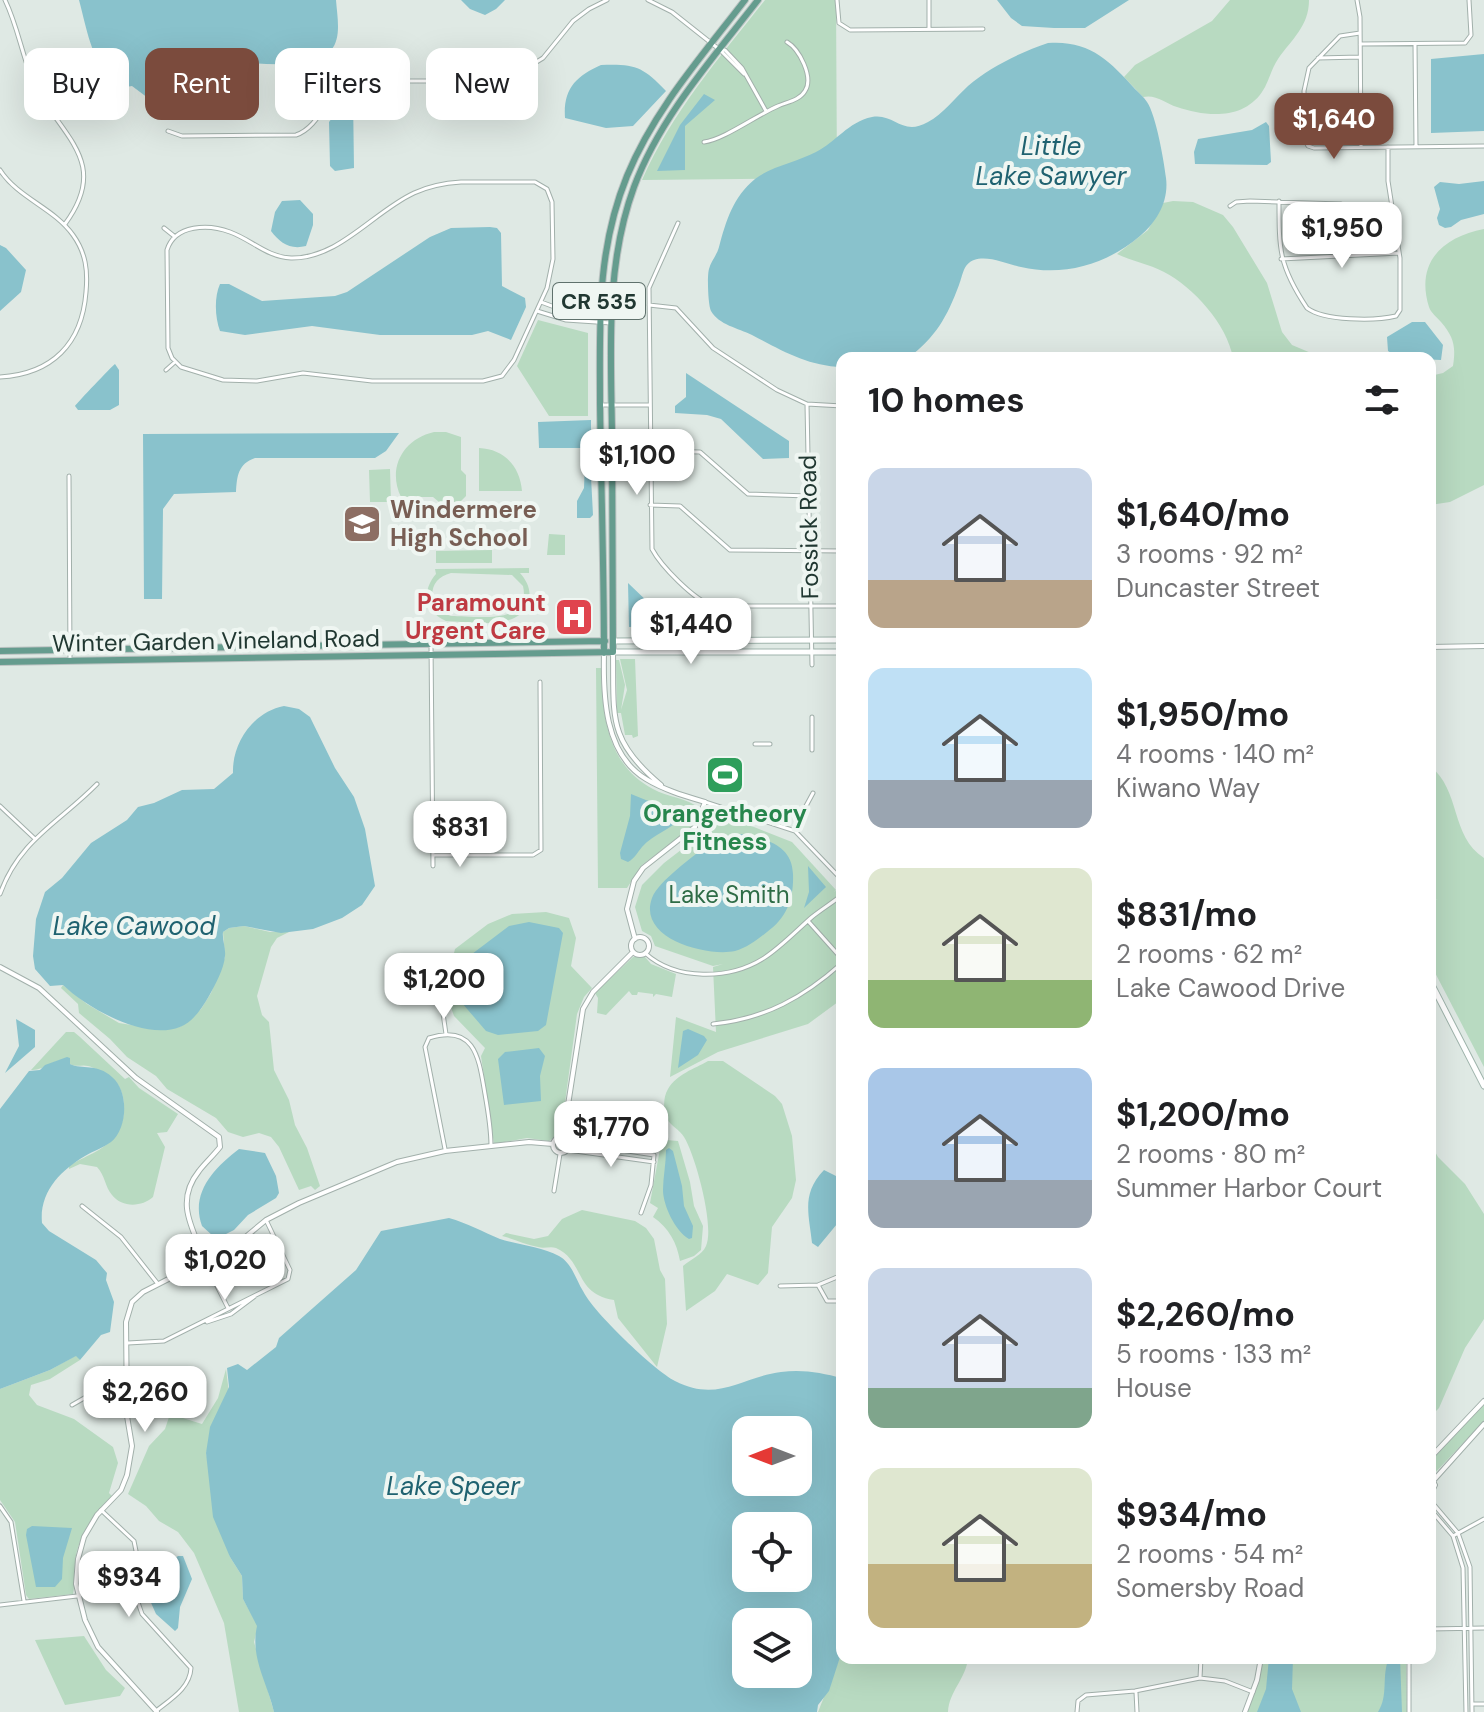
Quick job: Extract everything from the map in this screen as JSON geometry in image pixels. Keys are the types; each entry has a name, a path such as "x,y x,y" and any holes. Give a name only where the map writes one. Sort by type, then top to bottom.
{"main road":[{"name":"CR 535","path":"604,641 599,319 605,253 627,175 664,106 745,0"},
{"name":"CR 535","path":"613,652 611,319 618,242 635,185 670,116 758,0"},
{"path":"613,641 836,640"},
{"path":"604,641 604,653"},
{"name":"Winter Garden Vineland Road","path":"0,651 613,641"},
{"path":"185,649 185,661"},
{"name":"Winter Garden Vineland Road","path":"0,662 613,652"},
{"path":"613,652 836,652"},
{"path":"1436,993 1484,1086"}],"street":[{"path":"168,131 182,136 296,135 311,127 343,84 356,80 441,81 470,88 517,74 543,58 573,21 607,0"},
{"path":"648,0 672,12 731,60 744,74 766,111"},
{"path":"837,0 838,20 847,29 983,29"},
{"path":"929,0 929,29"},
{"path":"1357,0 1361,147"},
{"path":"1360,44 1462,44 1471,35 1469,0"},
{"path":"0,4 5,1 15,21 30,74 40,95 76,147 81,161 83,190 79,203 64,224"},
{"path":"1360,33 1340,36 1309,68 1304,91 1306,143 1314,148 1484,146"},
{"path":"704,142 714,141 766,111 799,97 807,88 807,75 795,46 787,42"},
{"path":"1415,44 1416,147"},
{"path":"1328,47 1332,58"},
{"path":"1318,58 1360,57"},
{"path":"1279,201 1281,259 1310,312 1339,318 1392,318 1400,310 1399,253 1388,181 1388,147"},
{"path":"0,170 15,187 64,224 83,251 88,271 79,329 58,356 40,368 0,377"},
{"path":"461,182 535,182 547,189 552,202 553,259 541,302 509,369 502,376 483,381 372,381 303,373 240,381 209,378 175,362 168,348 167,250 174,236 184,230 217,229 240,236 275,256 302,258 330,249 397,203 429,187 461,182"},
{"path":"1230,206 1236,202 1337,202 1343,206 1346,256"},
{"path":"678,223 650,280 650,539 655,555 706,604 713,606 836,606"},
{"path":"164,228 174,236"},
{"path":"1281,259 1399,253"},
{"path":"541,302 568,312 611,319"},
{"path":"649,305 676,308 713,348 777,390 807,404 836,406"},
{"path":"537,311 566,320 611,319"},
{"path":"566,320 568,312"},
{"path":"166,370 175,362"},
{"name":"Fossick Road","path":"807,404 812,665"},
{"path":"600,405 649,405"},
{"path":"650,451 700,452 748,494 809,496"},
{"path":"69,476 70,662"},
{"path":"650,505 680,506 730,550 836,551"},
{"path":"431,643 433,866"},
{"path":"1436,647 1484,646"},
{"path":"613,652 615,727 625,752"},
{"path":"604,653 605,707 612,732 640,767 666,789 793,830 836,873"},
{"path":"433,855 533,855 541,850 540,682"},
{"path":"812,717 812,750"},
{"path":"755,744 770,744"},
{"path":"0,894 14,863 34,838 97,784"},
{"path":"793,830 813,793"},
{"path":"635,939 627,909 634,881 643,868 695,827 705,802"},
{"path":"0,806 34,838"},
{"path":"645,953 665,966 685,973 735,971 766,957 836,900"},
{"path":"808,921 836,954"},
{"path":"633,952 631,944 635,939 643,938 647,942 645,953"},
{"path":"633,952 640,955 645,953"},
{"path":"563,1137 583,1009 593,992 633,952"},
{"path":"444,959 439,986 446,1034"},
{"path":"713,1024 753,1018 773,1010 809,990 836,966"},
{"path":"0,967 39,988 141,1082 218,1135 220,1147 196,1175 186,1201 189,1224 228,1308"},
{"path":"445,1151 425,1047 429,1038 446,1034 464,1038 478,1055 491,1146"},
{"path":"560,1154 553,1144 556,1138 563,1137 569,1142 654,1155 651,1185 641,1213"},
{"path":"101,1510 134,1541 133,1588 144,1618 191,1668 182,1689 157,1712 101,1651 87,1627 77,1596 76,1570 87,1532 101,1510 121,1490 128,1471 132,1446 127,1419 127,1318 132,1302 143,1292 240,1242 266,1220 397,1162 445,1151 529,1142 553,1144"},
{"path":"568,1150 569,1142"},
{"path":"560,1154 568,1150 654,1162"},
{"path":"554,1191 560,1154"},
{"path":"82,1206 121,1237 158,1284"},
{"path":"127,1343 162,1342 286,1280 290,1275 266,1220"},
{"path":"780,1286 818,1285 836,1278"},
{"path":"818,1285 827,1301 836,1301"},
{"path":"203,1322 231,1314 255,1296"},
{"path":"72,1405 107,1385 127,1382"},
{"path":"1436,1452 1484,1401"},
{"path":"1436,1475 1484,1424"},
{"path":"0,1506 11,1519 24,1601"},
{"path":"1436,1506 1458,1533 1470,1567 1466,1712"},
{"path":"1436,1516 1453,1536 1463,1568 1472,1712"},
{"path":"1453,1536 1484,1519"},
{"path":"0,1605 77,1596"},
{"path":"1436,1629 1484,1628"},
{"path":"1200,1678 1201,1664"},
{"path":"1245,1712 1260,1664"},
{"path":"1409,1664 1409,1712"},
{"path":"1077,1712 1078,1701 1086,1695 1135,1691 1200,1678 1225,1681 1253,1692"},
{"path":"1135,1691 1137,1712"},
{"path":"1466,1704 1484,1704"}],"green space":[{"path":"765,0 836,0 837,178 642,180 682,108"},
{"path":"1230,0 1309,0 1303,25 1278,59 1264,88 1245,108 1223,114 1200,113 1156,98 1143,97 1124,77 1135,65 1212,21"},
{"path":"1193,202 1223,215 1267,283 1282,332 1292,345 1309,352 1232,352 1216,320 1186,287 1158,269 1117,254 1148,230 1163,203"},
{"path":"1484,229 1484,485 1450,502 1436,504 1436,375 1453,366 1454,353 1449,333 1429,307 1426,277 1436,254 1456,238"},
{"path":"538,320 588,333 588,416 549,416 517,366"},
{"path":"434,432 461,437 461,470 466,475 466,496 459,503 439,502 433,497 401,497 397,486 397,466 406,448"},
{"path":"479,448 496,452 509,460 518,474 522,491 479,491"},
{"path":"390,469 391,502 370,502 369,470"},
{"path":"549,534 565,535 565,555 547,555"},
{"path":"492,550 492,563 436,563 436,551"},
{"path":"529,568 529,573 520,573 528,587 528,603 515,618 504,621 446,621 433,612 428,600 428,587 436,574 435,569","holes":["451,573 512,575 523,586 523,599 519,608 511,613 487,617 451,616 443,613 433,602 435,583"]},
{"path":"620,659 635,659 638,736 633,738 632,735 625,735 621,713 617,713 616,660 619,660 625,685 621,710 627,690"},
{"path":"596,668 601,668 603,703 610,737 626,766 653,789 699,808 691,828 642,865 627,888 598,888"},
{"path":"1436,772 1447,787 1466,838 1484,858 1484,1067 1436,975"},
{"path":"718,817 754,827 792,842 836,890 836,1003 808,1024 718,1052 670,1077 676,1017 716,1032 713,967 723,964 713,966 655,946 651,936 642,931 635,907 642,885 664,863 703,833 710,818"},
{"path":"546,912 569,918 576,938 571,966 592,988 584,997 577,1014 561,1132 549,1141 527,1138 494,1144 481,1056 485,1048 454,1016 449,1002 449,973 455,949 488,924 512,914"},
{"path":"244,926 270,932 289,932 277,938 271,947 257,996 262,1015 269,1022 274,1070 289,1100 295,1125 320,1186 315,1190 311,1186 299,1190 279,1147 271,1137 259,1133 243,1137 228,1132 216,1118 167,1089 156,1076 127,1057 79,1013 78,1004 61,988 63,985 119,1023 156,1029 180,1027 201,1009 211,993 225,957 223,932"},
{"path":"633,957 645,957 651,964 676,974 672,997 656,994 653,997 653,994 638,992 632,995 629,991 606,1015 597,1013 598,998 595,993"},
{"path":"66,1032 74,1032 125,1079 129,1077 139,1088 178,1114 167,1132 157,1133 165,1147 153,1197 148,1200 132,1205 116,1199 97,1167 80,1164 69,1169 69,1166 100,1149 115,1136 122,1121 124,1104 115,1081 93,1067 73,1065 69,1060 64,1060 31,1070"},
{"path":"708,1061 723,1061 782,1104 792,1136 796,1180 792,1198 772,1227 768,1273 758,1285 727,1274 715,1291 686,1311 683,1266 706,1246 708,1223 693,1159 684,1137 667,1119 664,1100 676,1079"},
{"path":"666,1140 678,1141 694,1206 703,1226 701,1250 680,1261 671,1236 653,1217 658,1208 650,1203 660,1149"},
{"path":"1436,1154 1465,1184 1484,1214 1484,1319 1465,1348 1436,1411"},
{"path":"582,1210 635,1221 646,1228 654,1239 660,1270 665,1279 667,1324 657,1367 618,1318 614,1300 592,1291 565,1254 556,1248 540,1248 502,1236 506,1233 534,1239 548,1236 562,1219"},
{"path":"77,1355 80,1360 50,1379 31,1385 29,1395 37,1405 74,1419 113,1447 118,1463 109,1493 112,1496 93,1518 79,1543 73,1594 29,1599 15,1522 0,1500 0,1389 50,1370"},
{"path":"226,1369 229,1393 206,1453 230,1557 242,1576 243,1599 258,1626 254,1642 274,1712 239,1712 224,1623 194,1553 178,1532 159,1521 146,1506 128,1494 149,1446 165,1429 170,1414 202,1424 218,1398"},
{"path":"1484,1404 1484,1421 1436,1472 1436,1455"},
{"path":"84,1636 106,1670 125,1688 120,1696 65,1705 35,1640"},
{"path":"837,1664 966,1664 948,1712 818,1712"},
{"path":"1262,1664 1406,1664 1407,1712 1247,1712"}],"water":[{"path":"79,0 336,0 338,33 332,48 275,48 275,64 259,63 259,48 145,48 145,96 129,86 129,48 92,48"},
{"path":"461,0 505,0 485,15 470,9"},
{"path":"997,0 1129,0 1085,28 1054,28 1022,26"},
{"name":"Little Lake Sawyer","path":"1048,43 1075,45 1107,61 1144,98 1156,127 1165,170 1166,195 1152,224 1140,236 1099,261 1069,269 1037,270 985,259 970,262 940,326 915,352 836,352 836,367 817,364 714,316 709,303 709,269 731,210 755,179 816,152 849,128 872,117 887,118 912,127 928,122 968,86 1017,56"},
{"path":"1484,54 1484,131 1431,133 1431,59"},
{"path":"601,65 637,68 666,91 633,126 606,128 565,118 566,99 573,85"},
{"path":"704,94 715,100 685,126 685,170 657,171 680,125"},
{"path":"353,120 354,168 335,171 330,166 329,122"},
{"path":"1266,122 1269,126 1271,162 1267,165 1195,164 1194,152 1198,139 1252,130"},
{"path":"1484,181 1484,214 1461,220 1451,227 1439,225 1437,218 1440,209 1434,187 1440,182 1459,184"},
{"path":"300,200 313,214 313,225 306,246 295,247 282,242 271,231 275,212 282,201"},
{"path":"451,228 497,228 501,233 502,286 525,298 526,307 511,340 488,331 472,335 380,335 312,326 245,335 220,331 216,308 220,284 229,284 262,301 335,296 347,292 430,237"},
{"path":"0,245 26,270 21,292 0,311"},
{"path":"1412,322 1425,322 1443,345 1441,360 1436,360 1436,352 1390,352 1387,337"},
{"path":"115,364 119,370 119,405 110,410 78,410 75,406"},
{"path":"686,373 789,441 789,458 763,459 721,419 675,413 675,406 686,397"},
{"path":"591,420 591,448 539,448 538,422"},
{"path":"399,433 386,451 375,458 255,458 240,471 236,492 174,494 163,509 162,599 144,599 143,434"},
{"path":"590,458 593,515 577,518 577,501 584,488 585,461"},
{"path":"628,583 672,625 629,627"},
{"name":"Lake Cawood","path":"284,706 299,709 310,717 335,768 354,797 365,829 375,886 362,905 342,918 313,929 281,933 244,926 223,932 225,956 219,977 200,1010 180,1027 150,1030 134,1026 101,1012 63,985 50,986 35,969 33,956 36,919 45,892 62,878 91,843 127,820 138,807 182,790 214,789 233,773 236,751 246,730 263,715"},
{"path":"631,794 682,817 646,843 628,862 621,859 620,853 630,816"},
{"name":"Lake Smith","path":"741,834 776,845 788,856 793,874 792,891 788,907 780,920 756,940 735,951 692,948 664,934 650,912 656,891 709,843 718,837"},
{"path":"808,866 826,887 804,908 809,892"},
{"path":"529,922 559,928 563,933 546,1025 538,1031 498,1035 486,1031 462,1003 458,981 461,959 509,926"},
{"path":"16,1019 35,1030 35,1047 5,1073 19,1046"},
{"path":"688,1029 707,1040 698,1055 678,1068 683,1031"},
{"path":"539,1048 545,1056 540,1076 541,1101 504,1105 498,1059 505,1052"},
{"path":"67,1057 70,1064 101,1070 118,1083 124,1100 123,1119 117,1136 111,1142 76,1162 53,1183 44,1201 42,1223 49,1231 96,1260 107,1273 106,1280 114,1302 110,1332 101,1335 80,1360 76,1356 50,1370 0,1389 0,1109 29,1071 40,1070"},
{"path":"669,1148 673,1151 684,1206 693,1226 692,1238 689,1239 675,1224 664,1196 666,1150"},
{"path":"239,1149 265,1153 276,1176 279,1193 248,1215 234,1230 222,1236 213,1236 202,1226 199,1214 202,1192 213,1173"},
{"path":"824,1170 836,1176 836,1225 818,1247 812,1243 808,1213 809,1196"},
{"name":"Lake Speer","path":"449,1218 500,1239 559,1256 570,1267 580,1287 599,1312 625,1340 675,1381 704,1390 729,1387 789,1371 836,1377 838,1664 829,1691 818,1705 817,1712 274,1712 257,1659 257,1626 243,1599 242,1576 213,1517 206,1453 210,1427 229,1387 227,1368 238,1364 247,1370 276,1347 279,1338 356,1270 381,1231"},
{"path":"32,1526 72,1528 63,1558 62,1579 55,1587 36,1587 26,1535 27,1529"},
{"path":"178,1556 183,1556 192,1579 180,1607 175,1631 156,1614 148,1596 150,1592 163,1588 167,1565"},
{"path":"1268,1664 1293,1664 1292,1689 1301,1712 1257,1712 1266,1689"},
{"path":"1387,1664 1400,1664 1402,1712 1378,1712 1383,1699"}],"place":[{"name":"Windermere High School","path":"362,524"},
{"name":"Paramount Urgent Care","path":"574,617"},
{"name":"Orangetheory Fitness","path":"725,775"}]}
